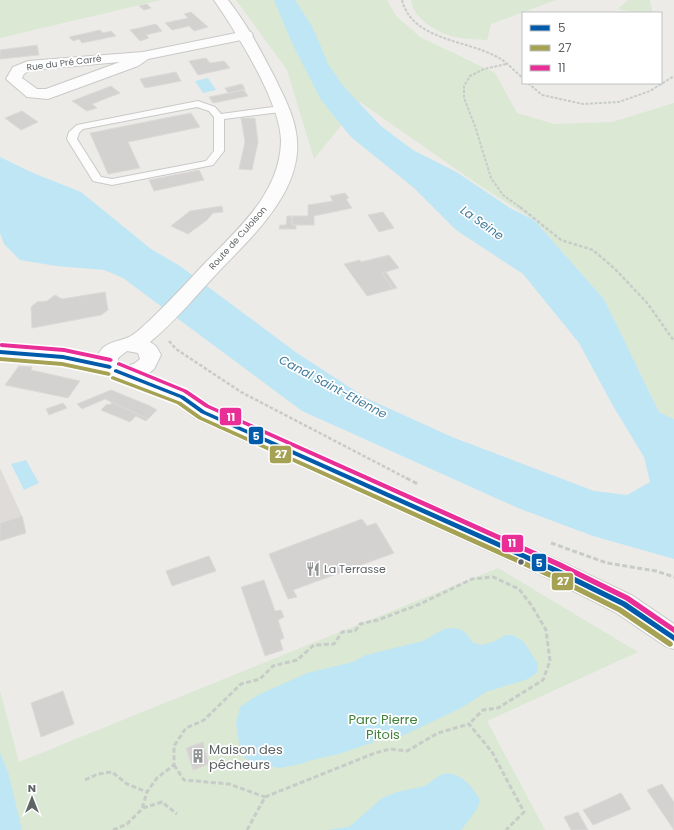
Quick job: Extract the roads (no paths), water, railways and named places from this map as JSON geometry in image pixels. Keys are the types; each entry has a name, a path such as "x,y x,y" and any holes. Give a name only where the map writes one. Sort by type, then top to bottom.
{"street":[{"name":"Route de Culoison","path":"112,364 124,373 138,370 147,364 147,342 209,270 267,207 276,191 288,160 290,141 281,109 246,35 237,20 221,0"},
{"name":"Rue du Pré Carré","path":"143,56 133,62 48,94 33,94 14,79 15,74 19,70 28,66 143,56 246,35"},
{"path":"112,364 122,345 147,342 166,380 182,397"},
{"path":"0,352 63,357 112,364 182,397 203,412 555,570 624,604 674,638"}],"lane":[{"path":"198,104 212,109 219,117 219,151 209,163 112,182 97,179 72,139 74,132 80,127 198,104"},
{"path":"219,117 281,109"}],"water":[{"path":"274,0 295,0 313,28 328,64 344,87 381,126 413,150 458,173 510,208 534,220 604,299 659,412 674,419 674,559 593,536 518,508 302,411 123,278 104,270 56,266 20,260 4,244 0,233 0,157 33,173 81,192 151,249 180,266 297,353 366,398 452,437 594,491 627,495 650,482 644,457 613,406 579,343 523,274 456,230 414,188 351,137 321,100 292,43"},
{"path":"208,78 216,90 203,93 195,81"},
{"path":"26,460 39,483 24,490 11,464"},
{"path":"455,628 464,631 473,643 483,645 506,635 513,635 524,642 538,664 537,672 525,680 486,692 461,708 402,736 380,738 374,742 339,754 279,768 257,764 245,758 240,749 236,724 240,707 258,695 307,673 353,662 366,655 423,641 444,629"},
{"path":"0,753 8,772 22,830 0,830"},
{"path":"448,773 458,776 467,782 480,800 477,809 461,830 326,830 349,827 382,798 397,792 425,786 440,775"}],"place":[{"name":"La Terrasse","path":"313,569"},
{"name":"Maison des pêcheurs","path":"198,756"}],"water label":[{"name":"La Seine","path":"482,223"},
{"name":"Canal Saint-Etienne","path":"333,387"}],"park label":[{"name":"Parc Pierre Pitois","path":"383,726"}]}
